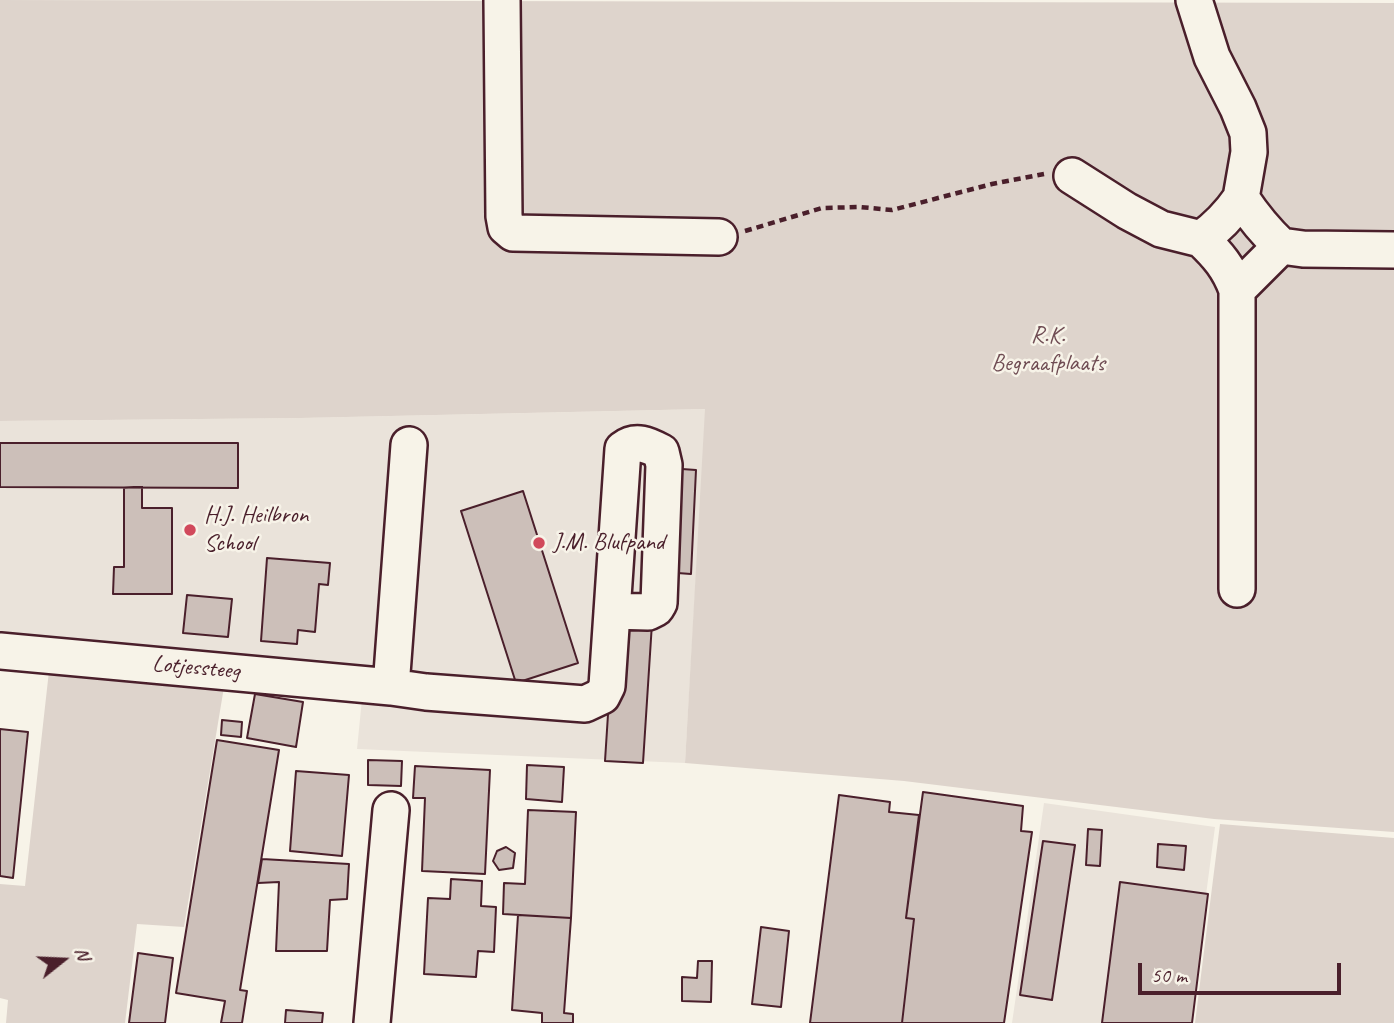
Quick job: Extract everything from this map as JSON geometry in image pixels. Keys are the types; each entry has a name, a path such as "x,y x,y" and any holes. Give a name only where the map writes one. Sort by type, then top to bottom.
{"street":[{"path":"502,0 506,226 513,233 719,237"},
{"path":"1194,0 1212,57 1248,133 1249,152 1241,198 1228,216 1201,239"},
{"path":"1072,176 1161,229 1201,239 1219,256 1237,289 1237,589"},
{"path":"1241,198 1267,233 1281,246 1303,249 1394,250"},
{"path":"1237,289 1281,246"},
{"path":"391,687 409,445"},
{"name":"Lotjessteeg","path":"0,651 426,692 585,704 602,696 607,686 612,611"},
{"path":"372,1023 391,810"}],"path":[{"path":"719,237 745,232 822,208 892,210 1051,172 1072,176"}],"shaded area":[{"path":"706,409 685,763 357,749 365,669 0,639 0,421 301,418"},
{"path":"1044,803 1215,827 1189,1023 1012,1023"}],"green space":[{"name":"R.K. Begraafplaats","path":"0,0 1394,3 1394,832 1214,819 904,781 685,763 705,409 301,418 0,421"},
{"path":"50,662 225,681 184,927 137,924 125,1023 6,1023 8,1000 0,998 0,884 25,886"},
{"path":"1220,824 1394,838 1394,1023 1195,1023"}],"building":[{"path":"0,443 238,443 238,488 0,487"},
{"path":"668,468 696,470 691,574 664,572"},
{"path":"142,487 142,508 172,508 172,594 113,594 114,567 124,567 124,488"},
{"path":"523,491 578,663 516,683 461,511"},
{"path":"267,558 330,563 328,585 319,584 315,632 298,630 297,644 261,641"},
{"path":"187,595 232,599 228,637 183,633"},
{"path":"614,621 652,623 643,763 605,761"},
{"path":"255,694 303,702 296,747 247,738"},
{"path":"222,720 242,722 241,737 221,735"},
{"path":"0,729 28,732 13,878 0,876"},
{"path":"217,740 279,750 240,990 247,991 242,1023 221,1023 225,1001 176,993"},
{"path":"368,760 402,761 401,786 368,785"},
{"path":"527,765 564,767 562,802 526,799"},
{"path":"415,766 490,770 485,874 422,871 425,798 413,798"},
{"path":"296,771 349,775 342,856 290,851"},
{"path":"923,792 1023,806 1021,831 1032,832 1004,1023 902,1023 914,919 906,918"},
{"path":"839,795 890,802 889,812 919,815 906,918 914,919 902,1023 810,1023"},
{"path":"528,810 576,812 571,918 503,914 504,883 525,884"},
{"path":"1088,829 1102,830 1100,866 1086,865"},
{"path":"1043,841 1075,845 1052,1000 1020,995"},
{"path":"1158,844 1186,846 1184,870 1157,867"},
{"path":"506,847 515,853 513,868 499,870 493,861 497,851"},
{"path":"262,859 349,864 347,899 330,900 327,951 276,951 279,882 258,883"},
{"path":"451,879 482,881 481,906 496,907 494,952 478,951 476,977 424,974 428,898 450,899"},
{"path":"1120,882 1208,894 1192,1023 1102,1023"},
{"path":"518,915 571,918 564,1013 573,1014 573,1023 542,1023 542,1013 512,1010"},
{"path":"761,927 789,931 781,1007 752,1004"},
{"path":"138,953 173,958 165,1023 129,1023"},
{"path":"698,961 712,961 711,1002 682,1001 682,977 697,978"},
{"path":"286,1010 323,1013 322,1023 285,1023"}],"place":[{"name":"H.J. Heilbron School","path":"190,530"},
{"name":"J.M. Blufpand","path":"539,543"}]}
